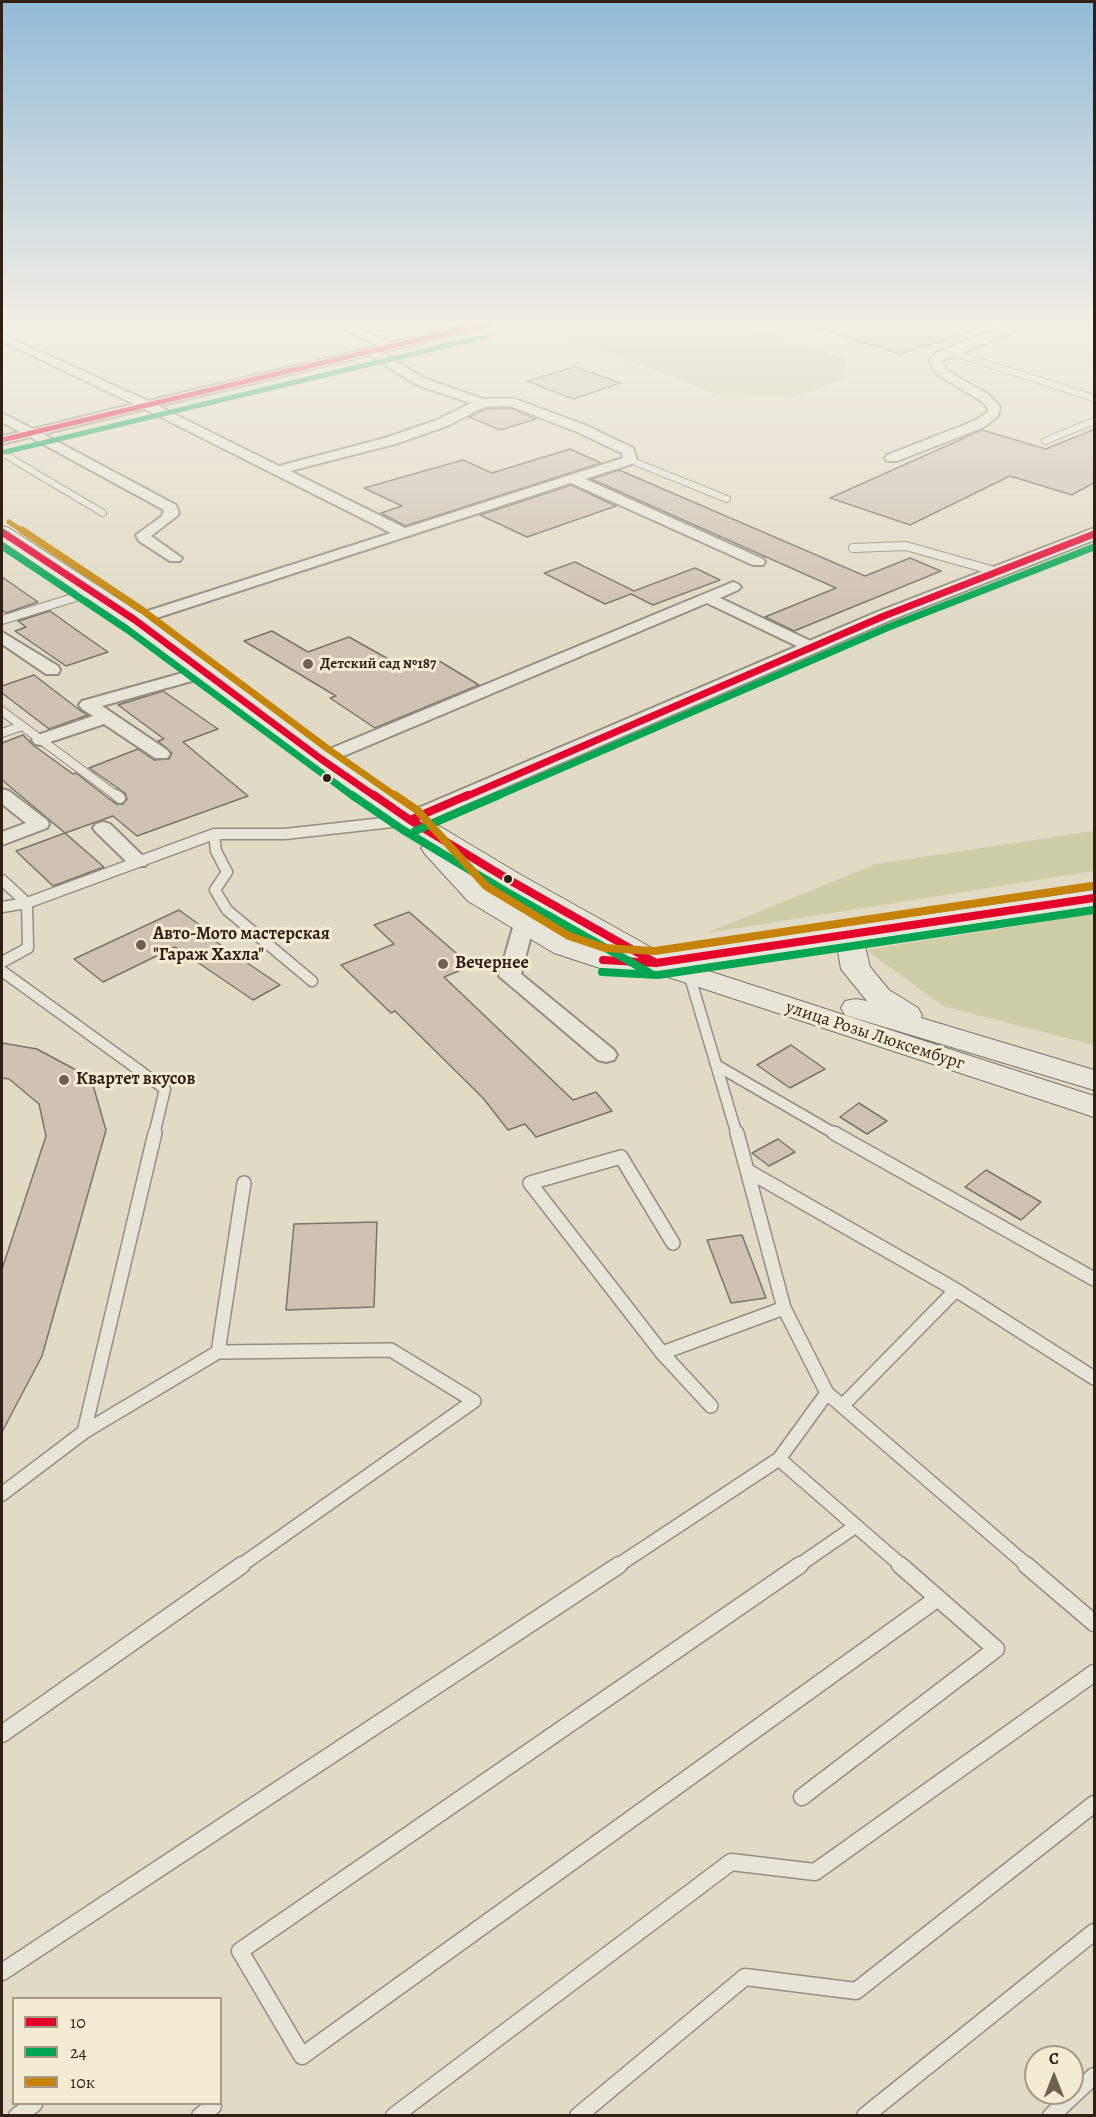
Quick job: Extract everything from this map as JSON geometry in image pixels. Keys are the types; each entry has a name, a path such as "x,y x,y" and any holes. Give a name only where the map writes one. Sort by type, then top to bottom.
{"main road":[{"name":"улица Розы Люксембург","path":"2,532 135,620 321,759 410,820 511,881 657,963 715,984 1095,1107"},
{"path":"410,820 478,895 564,947 603,960 657,963 1095,898"},
{"path":"857,934 850,947 856,969 865,982 878,996 928,1028"},
{"name":"улица Розы Люксембург","path":"657,963 692,965 928,1028 1095,1080"}],"street":[{"path":"13,423 171,508 172,513 167,519 143,535 144,538 175,558"},
{"path":"2,440 74,423"},
{"path":"181,423 403,533"},
{"path":"276,471 390,441 442,423"},
{"path":"135,620 630,460 628,451 566,423"},
{"path":"892,458 981,423"},
{"path":"573,479 758,562"},
{"path":"410,820 812,647 1095,534"},
{"path":"321,759 733,587"},
{"path":"708,598 812,647"},
{"path":"2,637 52,670"},
{"path":"161,754 88,705 204,672"},
{"path":"42,740 106,717"},
{"path":"2,795 40,824 2,839"},
{"path":"103,828 138,862"},
{"path":"524,924 510,976 606,1055"}],"lane":[{"path":"1045,441 1091,423"},
{"path":"2,453 103,513"},
{"path":"630,460 727,499"},
{"path":"853,548 906,546 998,572"},
{"path":"2,620 92,592"},
{"path":"2,711 120,798"},
{"path":"2,733 22,726"},
{"path":"2,907 27,903 214,834 285,834 410,820"},
{"path":"214,834 216,851 227,872 215,890 227,910 312,981"},
{"path":"2,880 27,903 28,948 2,962"},
{"path":"2,971 165,1089 84,1432"},
{"path":"689,974 748,1171 784,1308 826,1393 843,1405 1095,1623"},
{"path":"716,1065 930,1188 1095,1279"},
{"path":"673,1243 621,1157 530,1184 662,1353 711,1406"},
{"path":"748,1171 956,1290 1095,1378"},
{"path":"218,1352 244,1183"},
{"path":"843,1405 956,1290"},
{"path":"662,1353 784,1308"},
{"path":"2,1494 84,1432 218,1352 391,1350 474,1401 2,1734"},
{"path":"2,1972 779,1459 826,1393"},
{"path":"779,1459 996,1649 802,1797"},
{"path":"856,1526 240,1951 302,2056 938,1598"},
{"path":"394,2115 731,1862 815,1872 1095,1673"},
{"path":"578,2115 745,1977 856,1991 1095,1804"},
{"path":"865,2115 1095,1932"},
{"path":"1051,2115 1095,2076"},
{"path":"17,2115 31,2105"}],"green space":[{"path":"1094,831 1094,871 707,933 876,864"},
{"path":"502,891 543,920 575,937 623,955 599,951 559,937 494,894"},
{"path":"1094,914 1094,1045 943,1006 866,950"}],"building":[{"path":"483,423 524,423 500,430"},
{"path":"1095,429 1095,482 1072,495 1010,476 910,525 830,498 982,430 1046,449"},
{"path":"570,449 601,463 405,526 381,513 402,506 364,488 463,460 492,473"},
{"path":"619,470 865,576 910,558 941,571 794,631 765,617 836,588 591,479"},
{"path":"571,485 616,506 527,537 480,515"},
{"path":"575,562 634,591 695,568 720,580 653,605 631,594 605,604 544,573"},
{"path":"2,577 38,602 6,613 2,610"},
{"path":"50,611 108,652 66,666 15,631 26,627 18,621"},
{"path":"272,631 308,652 349,637 408,670 436,659 479,685 375,728 330,698 336,696 244,641"},
{"path":"34,675 88,715 49,729 2,693 2,686"},
{"path":"163,691 218,729 183,742 248,796 137,836 113,816 65,833 2,780 2,743 23,735 33,745 73,774 76,773 116,804 123,804 127,799 125,793 89,768 138,749 154,760 169,759 172,753 158,741 164,739 118,705"},
{"path":"65,833 104,867 53,886 16,851"},
{"path":"179,910 208,931 203,933 280,985 253,1000 175,947 103,982 74,959"},
{"path":"409,912 471,966 444,977 573,1100 596,1092 612,1111 536,1137 525,1124 508,1130 483,1098 395,1011 391,1013 341,965 394,944 374,925"},
{"path":"2,1043 37,1049 91,1078 106,1130 42,1356 2,1432 2,1269 46,1136 39,1104 9,1079 2,1078"},
{"path":"791,1045 825,1069 790,1088 757,1065"},
{"path":"859,1103 887,1121 867,1134 840,1117"},
{"path":"778,1139 795,1152 769,1166 752,1153"},
{"path":"986,1170 1041,1202 1021,1220 965,1187"},
{"path":"377,1222 374,1307 286,1310 294,1224"},
{"path":"742,1235 766,1298 731,1303 707,1240"}],"transit line":[{"name":"10","path":"2,440 73,423"},
{"name":"24","path":"5,452 126,423"},
{"name":"10к","path":"9,522 142,610 328,749 417,810 486,886 569,936 605,948 655,951 1092,886"},
{"name":"10","path":"2,532 135,620 321,759 410,820 511,881 656,963"},
{"name":"10","path":"410,820 884,616 1094,534"},
{"name":"24","path":"2,546 128,630 314,769 403,830 650,973"},
{"name":"24","path":"415,831 889,627 1094,547"},
{"name":"10","path":"603,960 656,963 1094,898"},
{"name":"24","path":"602,972 658,975 1094,910"}],"place":[{"name":"Детский сад №187","path":"308,664"},
{"name":"Авто-Мото мастерская \"Гараж Хахла\"","path":"141,945"},
{"name":"Вечернее","path":"443,964"},
{"name":"Квартет вкусов","path":"64,1080"}]}
